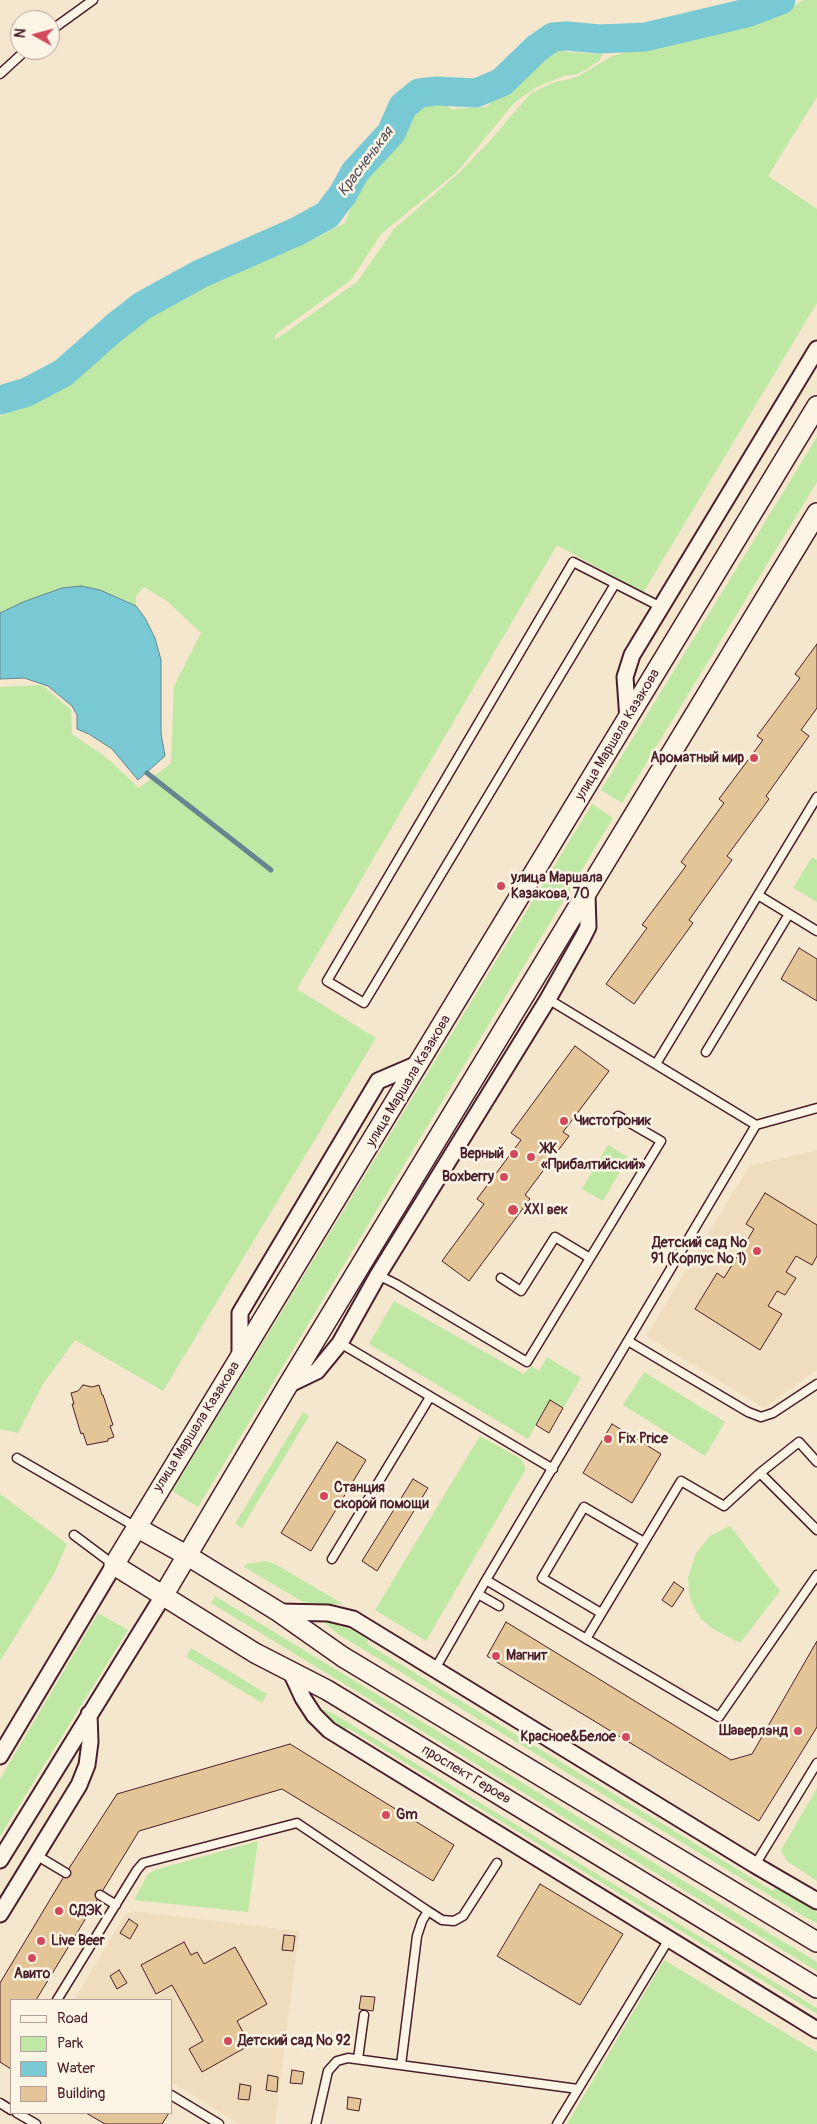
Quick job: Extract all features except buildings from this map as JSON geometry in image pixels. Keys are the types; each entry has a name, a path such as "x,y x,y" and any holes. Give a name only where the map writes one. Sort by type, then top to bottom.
{"street":[{"path":"628,720 625,677 632,654 817,349"},
{"name":"улица Маршала Казакова","path":"0,1756 136,1527 420,1063 817,406"},
{"path":"0,1860 164,1596 288,1386 587,894 808,538 817,513"},
{"path":"288,1386 317,1371 340,1343 378,1276 548,999 588,927 587,894"},
{"path":"240,1357 240,1313 378,1081 420,1063"},
{"path":"136,1527 188,1556 279,1612 343,1657 817,1942"},
{"name":"проспект Героев","path":"114,1565 255,1653 327,1690 817,1988"},
{"path":"279,1612 328,1613 353,1619 817,1901"},
{"path":"290,1670 310,1709 329,1730 817,2030"},
{"path":"0,1914 78,1785 87,1765 90,1742 89,1714"},
{"path":"0,1736 15,1731"}],"lane":[{"path":"60,25 93,0"},
{"path":"0,74 15,60"},
{"path":"615,584 364,1003 327,981 573,562 661,607"},
{"path":"656,1064 817,797"},
{"path":"758,895 817,930"},
{"path":"706,1052 790,914"},
{"path":"548,999 756,1125"},
{"path":"435,1669 756,1125 817,1108"},
{"path":"378,1276 396,1284 527,1362 661,1141 618,1116"},
{"path":"501,1278 522,1291 555,1237 590,1258"},
{"path":"628,1341 748,1412 760,1417 773,1413 817,1384"},
{"path":"340,1343 553,1469"},
{"path":"332,1559 430,1397"},
{"path":"586,1639 681,1481 724,1506 760,1473 799,1442 817,1462"},
{"path":"17,1458 136,1527"},
{"path":"760,1473 817,1530"},
{"path":"601,1614 542,1578 584,1507 644,1542"},
{"path":"74,1535 114,1565"},
{"path":"486,1580 719,1717 817,1575"},
{"path":"478,1594 499,1606"},
{"path":"755,1865 817,1763"},
{"path":"58,1999 143,1863 297,1822 442,1920 454,1921 463,1916 497,1863"},
{"path":"36,1855 66,1873"},
{"path":"100,1895 116,1905"},
{"path":"401,2065 417,1936 428,1911"},
{"path":"557,2124 669,1939"},
{"path":"358,2059 364,2016"},
{"path":"316,2124 328,2071 337,2061 348,2058 578,2089"},
{"path":"172,2096 219,2124"},
{"path":"19,2114 36,2124"}],"shaded area":[{"name":"Детский сад № 91 (Корпус № 1)","path":"817,1150 817,1370 764,1408 646,1336 749,1166"},
{"name":"Детский сад № 92","path":"132,1911 299,1931 275,2124 240,2124 172,2083 172,1999 75,1999 126,1913"}],"green space":[{"path":"803,0 817,0 817,97 768,176 817,209 817,303 643,593 557,545 297,989 376,1038 163,1391 75,1340 43,1384 18,1433 0,1429 0,687 42,685 71,710 72,734 107,758 139,788 171,763 174,686 201,633 167,601 144,587 136,596 136,606 100,590 62,588 23,602 0,613 0,416 35,403 91,361 151,312 212,279 308,242 345,223 364,175 401,135 408,116 416,104 443,103 452,109 487,107 496,97 506,92 538,56 550,48 560,48 567,52 603,54 599,61 578,74 564,76 536,87 514,103 457,172 381,234 351,280 276,334 275,340 357,282 394,229 459,173 488,143 530,94 552,83 577,77 612,56 783,13"},
{"path":"817,437 817,482 622,803 601,790"},
{"path":"592,804 613,818 198,1507 172,1491"},
{"path":"812,857 817,860 817,902 793,888"},
{"path":"608,1145 628,1157 603,1201 582,1189"},
{"path":"394,1301 524,1374 531,1366 539,1371 547,1357 581,1378 563,1408 549,1401 528,1439 369,1344"},
{"path":"644,1372 725,1422 705,1456 623,1405"},
{"path":"303,1412 309,1416 242,1528 235,1524"},
{"path":"480,1436 521,1459 526,1469 426,1641 375,1610"},
{"path":"0,1494 67,1544 54,1574 0,1661"},
{"path":"730,1526 780,1591 740,1643 713,1629 701,1619 692,1604 689,1593 688,1577 696,1553 710,1536"},
{"path":"267,1561 343,1604 323,1605 303,1602 244,1567 246,1564"},
{"path":"215,1596 817,1962 817,1971 211,1603"},
{"path":"98,1613 128,1630 0,1836 0,1779"},
{"path":"326,1622 351,1629 368,1640 367,1644 773,1891 777,1886 817,1913 817,1923 338,1634"},
{"path":"191,1648 267,1694 262,1703 186,1657"},
{"path":"316,1706 336,1715 817,2008 817,2014 348,1728 344,1733 331,1725"},
{"path":"817,1788 817,1881 787,1861 781,1850"},
{"path":"258,1841 248,1912 134,1900 148,1874 155,1870"},
{"path":"664,1960 817,2052 817,2124 567,2124"}],"water":[{"path":"81,586 100,590 136,606 145,618 155,638 161,660 161,733 165,756 138,780 112,749 89,734 77,729 77,715 72,706 48,686 24,678 0,679 0,613 23,602 62,588"}],"waterway":[{"name":"Красненькая","path":"0,400 27,392 63,373 142,306 200,274 298,231 327,215 343,194 355,172 391,133 403,106 419,93 437,91 476,93 502,82 537,48 553,37 567,36 600,39 645,37 747,13 781,0"},
{"path":"147,773 271,870"}],"place":[{"name":"Ароматный мир","path":"754,758"},
{"name":"улица Маршала Казакова, 70","path":"501,886"},
{"name":"Чистотроник","path":"564,1121"},
{"name":"Верный","path":"514,1154"},
{"name":"ЖК «Прибалтийский»","path":"531,1157"},
{"name":"Boxberry","path":"504,1177"},
{"name":"XXI век","path":"513,1210"},
{"name":"Детский сад № 91 (Корпус № 1)","path":"757,1251"},
{"name":"Fix Price","path":"608,1439"},
{"name":"Станция скорой помощи","path":"324,1496"},
{"name":"Магнит","path":"496,1656"},
{"name":"Шаверлэнд","path":"798,1731"},
{"name":"Красное&Белое","path":"626,1737"},
{"name":"Gm","path":"386,1815"},
{"name":"СДЭК","path":"59,1911"},
{"name":"Live Beer","path":"41,1941"},
{"name":"Авито","path":"32,1958"},
{"name":"Детский сад № 92","path":"228,2041"}]}
